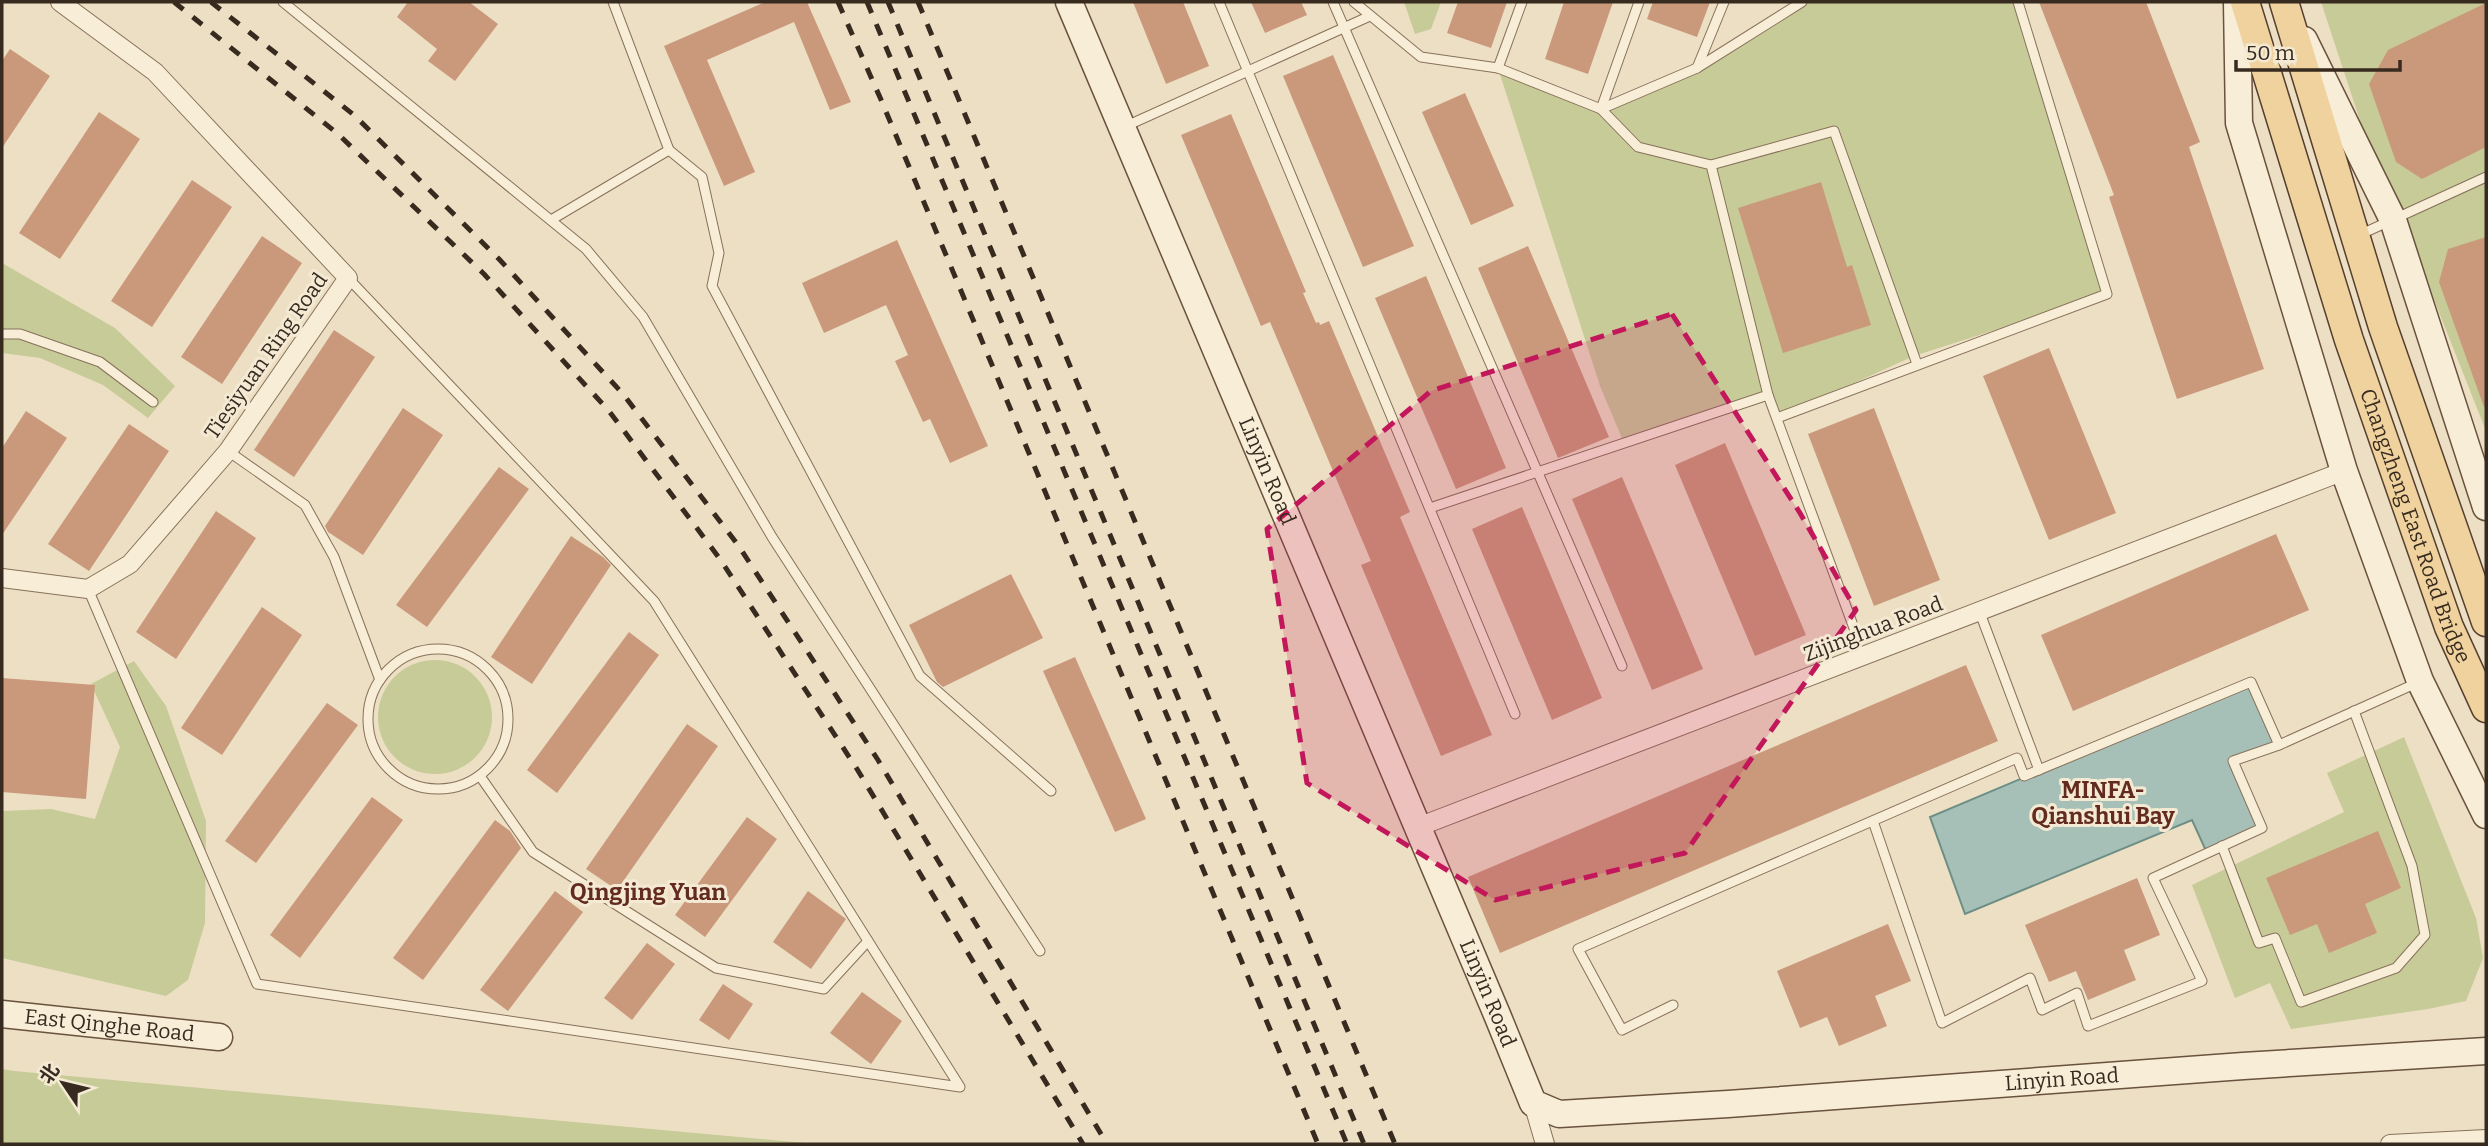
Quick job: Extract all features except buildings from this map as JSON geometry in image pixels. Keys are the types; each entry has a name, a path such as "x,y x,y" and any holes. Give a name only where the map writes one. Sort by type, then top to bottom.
{"main road":[{"name":"Changzheng East Road Bridge","path":"2245,2 2349,340 2449,626 2486,708"},
{"name":"Changzheng East Road Bridge","path":"2284,2 2383,327 2486,622"}],"street":[{"name":"Tiesiyuan Ring Road","path":"60,2 155,72 348,278 228,452 130,564 88,589"},
{"name":"Linyin Road","path":"1069,2 1533,1103 1559,1114 1598,1112 2486,1051"},
{"path":"2237,2 2239,123 2344,471 2420,681 2486,815"},
{"path":"2284,2 2393,220 2486,507"},
{"name":"Zijinghua Road","path":"1418,827 2344,471"},
{"path":"2,578 88,589"},
{"name":"East Qinghe Road","path":"2,1014 219,1037"},
{"path":"1533,1103 1545,1144"},
{"path":"2390,1144 2486,1139"}],"lane":[{"path":"283,2 586,248 643,317 772,537 1040,951"},
{"path":"613,2 669,150 702,177 719,253 712,286 920,676 1051,791"},
{"path":"1219,2 1515,714"},
{"path":"1333,2 1622,666"},
{"path":"1354,2 1421,57 1498,68 1601,109 1638,147 1711,165 1834,131 1917,364"},
{"path":"1498,68 1522,2"},
{"path":"1601,109 1639,2"},
{"path":"1698,68 1724,2"},
{"path":"1601,109 1698,68 1802,2"},
{"path":"1777,418 2106,294 2018,2"},
{"path":"1122,128 1370,16"},
{"path":"551,220 669,150"},
{"path":"1711,165 1768,395 1857,639"},
{"path":"2356,236 2486,177"},
{"path":"88,589 257,984 960,1087 654,601 348,278"},
{"path":"2,334 20,334 100,362 153,402"},
{"path":"1430,509 1768,395"},
{"path":"228,452 305,505 334,557 380,680"},
{"path":"1980,613 2039,770"},
{"path":"435,648 457,651 477,660 494,675 505,694 509,716 506,738 497,758 480,776 458,787 434,789 410,784 389,770 375,750 368,727 370,703 380,680 394,664 414,653 435,648"},
{"path":"1873,821 1942,1023 2030,978 2042,1010 2077,993 2088,1026 2202,981 2153,878 2262,828 2233,761 2279,745 2420,681"},
{"path":"1673,1005 1622,1030 1578,949 2017,758 2024,776 2251,682 2279,745"},
{"path":"2222,846 2259,943 2275,938 2301,1002 2396,968 2425,935 2412,866 2354,711"},
{"path":"480,776 533,852 716,968 824,989 869,941"}],"highlighted area":[{"path":"1672,314 1800,513 1856,610 1685,853 1495,900 1307,783 1267,529 1431,391"}],"green space":[{"path":"1404,2 1441,2 1431,29 1415,34"},
{"path":"1802,2 2018,2 2107,294 1914,356 1777,418 1769,396 1624,443 1600,386 1498,68 1601,109 1697,68"},
{"path":"2321,2 2486,2 2486,431 2418,259 2369,148"},
{"path":"2,263 115,328 175,386 148,418 103,385 40,358 2,353"},
{"path":"435,660 457,665 475,677 487,695 492,717 487,739 475,757 457,769 435,774 413,769 395,757 383,739 378,717 383,695 395,677 413,665"},
{"path":"134,661 166,706 206,821 205,923 188,980 166,996 2,958 2,811 51,809 95,819 120,747 91,684"},
{"path":"2404,737 2476,918 2483,958 2466,1001 2291,1029 2270,983 2235,998 2192,885 2344,812 2327,773"},
{"path":"2,1069 14,1071 817,1144 2,1144"}],"water":[{"path":"2251,682 2279,745 2233,761 2262,828 2207,853 2192,820 1965,914 1930,817"}],"railway":[{"path":"174,2 338,134 484,274 609,411 720,559 857,769 1083,1144"},
{"path":"211,2 354,115 499,259 623,394 738,545 878,760 1107,1144"},
{"path":"838,2 1318,1144"},
{"path":"867,2 1347,1144"},
{"path":"888,2 1364,1144"},
{"path":"918,2 1395,1144"}],"district":[{"name":"MINFA- Qianshui Bay","path":"2103,803"},
{"name":"Qingjing Yuan","path":"648,892"}]}
